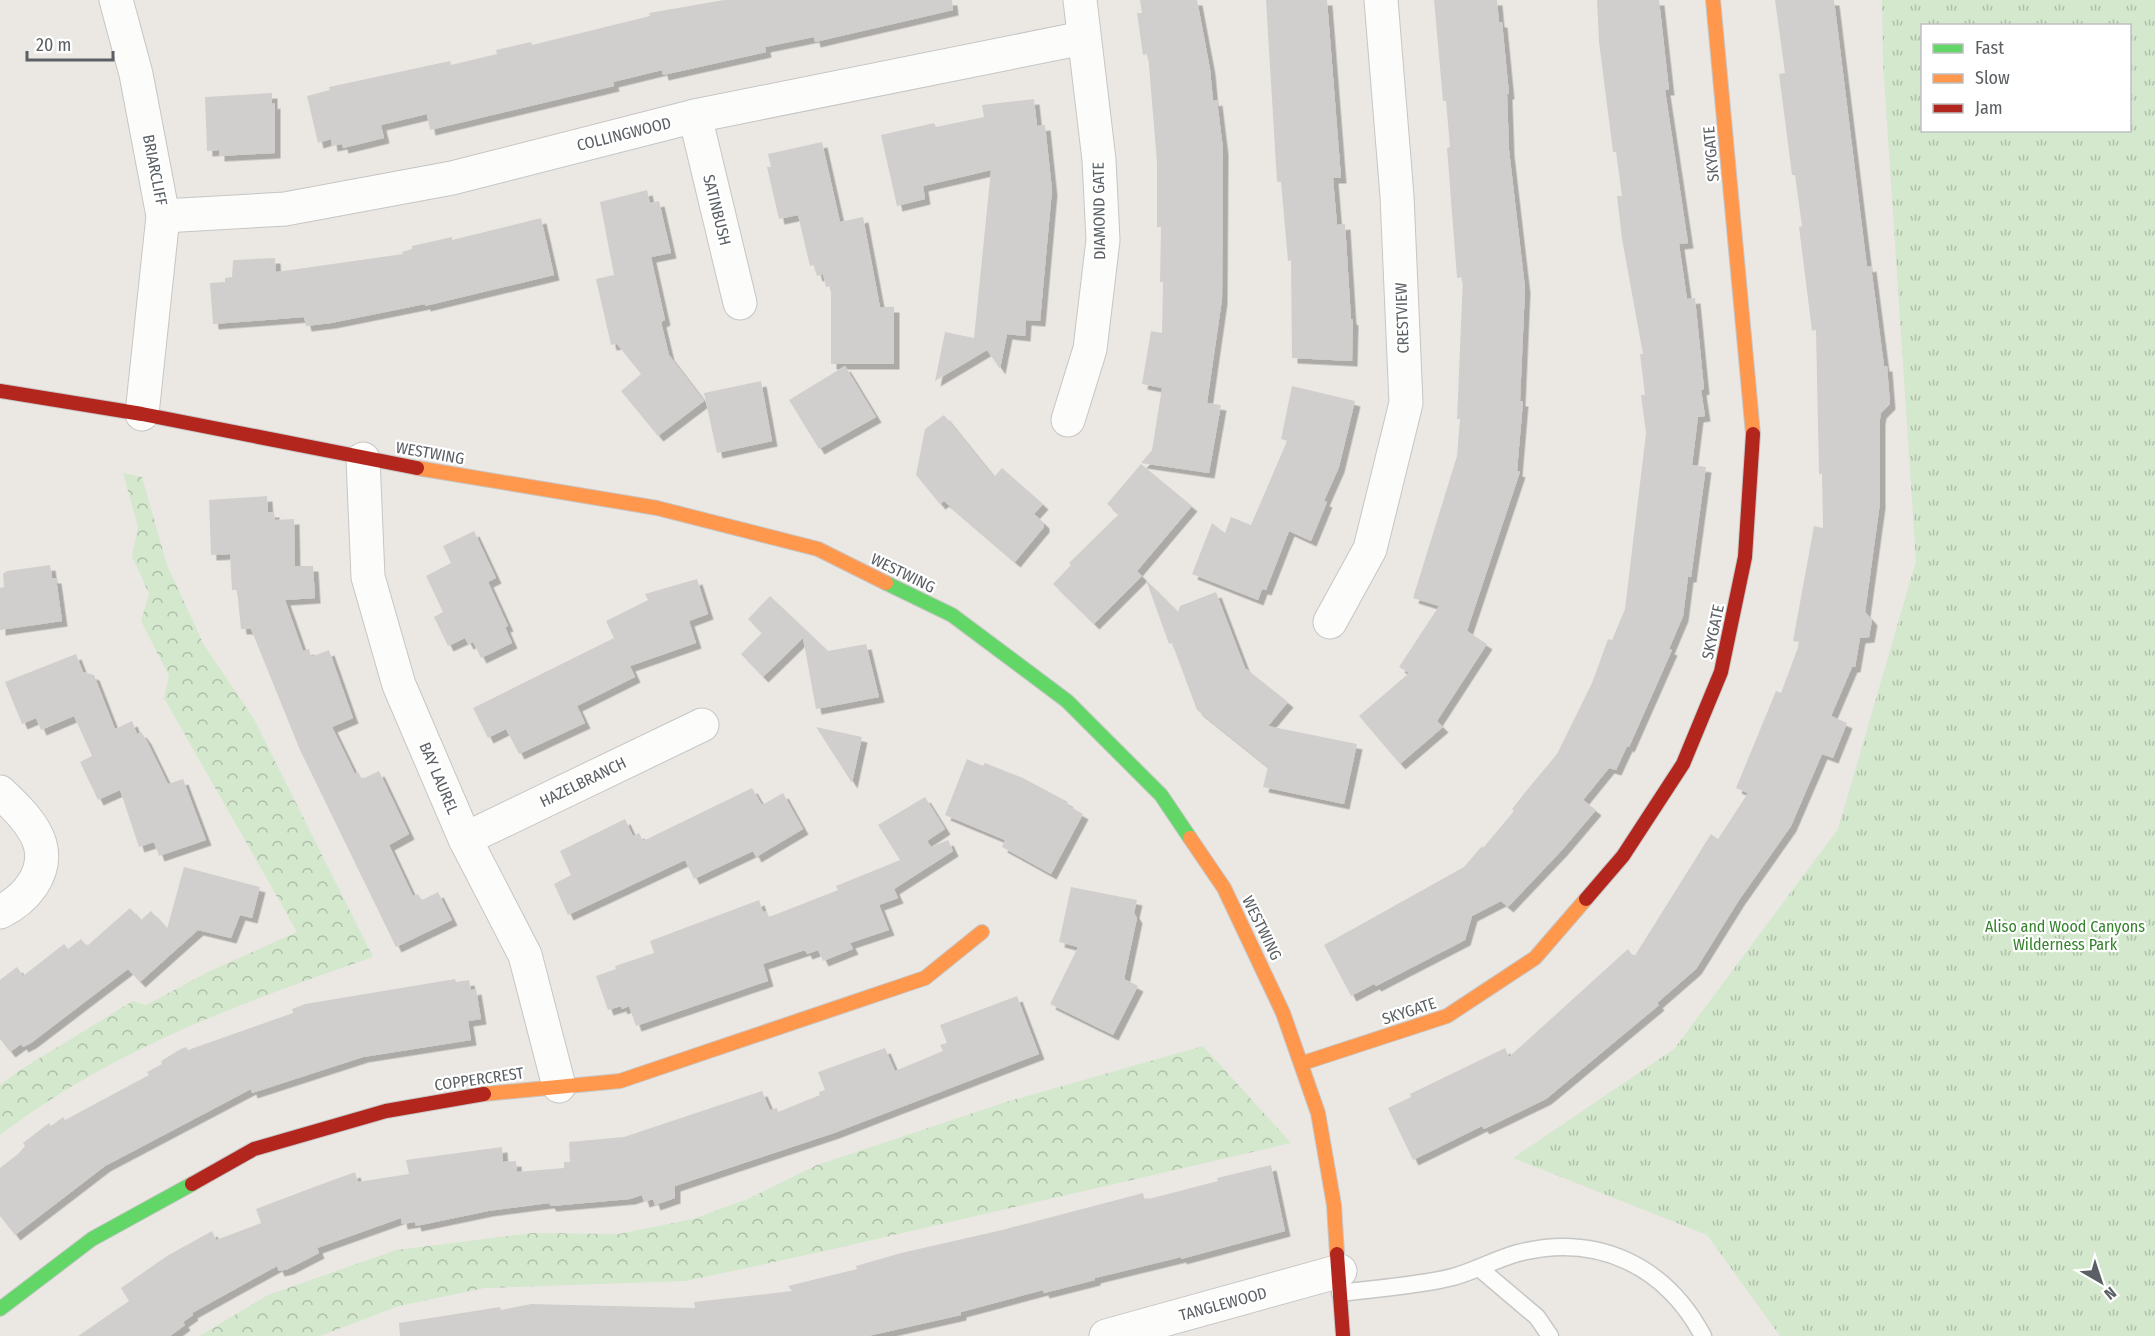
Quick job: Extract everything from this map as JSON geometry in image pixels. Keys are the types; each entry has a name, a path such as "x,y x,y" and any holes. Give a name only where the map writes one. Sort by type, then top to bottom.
{"street":[{"name":"BRIARCLIFF","path":"116,0 136,74 164,216 142,414"},
{"name":"DIAMOND GATE","path":"1068,420 1090,349 1103,240 1099,160 1080,0"},
{"name":"CRESTVIEW","path":"1330,622 1370,549 1406,403 1397,196 1381,0"},
{"name":"SKYGATE","path":"1302,1063 1446,1016 1535,958 1623,856 1683,764 1721,672 1745,557 1754,425 1713,0"},
{"name":"COLLINGWOOD","path":"164,216 285,209 441,180 695,116 1083,38"},
{"name":"SATINBUSH","path":"695,116 740,303"},
{"name":"WESTWING","path":"0,391 142,414 363,459 657,508 818,549 952,615 1066,701 1161,795 1224,888 1259,957 1302,1063 1320,1125 1334,1205 1343,1336"},
{"name":"BAY LAUREL","path":"363,459 368,577 399,685 465,839 525,955 559,1086"},
{"name":"HAZELBRANCH","path":"465,839 702,725"},
{"path":"0,792 30,825 40,844 41,863 36,879 25,895 0,912"},
{"name":"COPPERCREST","path":"0,1309 92,1239 254,1149 386,1111 499,1091 620,1081 925,978 982,932"},
{"name":"TANGLEWOOD","path":"1106,1336 1340,1282"}],"lane":[{"path":"1340,1282 1431,1281 1479,1268 1518,1253 1552,1248 1587,1250 1614,1256 1645,1268 1668,1287 1690,1313 1703,1336"},
{"path":"1479,1268 1537,1317 1550,1336"}],"green space":[{"name":"Aliso and Wood Canyons Wilderness Park","path":"1882,0 2155,0 2155,1336 1780,1336 1707,1235 1513,1158 1674,1049 1838,829 1916,561 1883,63"},
{"path":"123,473 142,477 167,565 204,645 254,719 373,957 274,992 179,1031 88,1077 0,1135 0,1085 20,1070 133,1001 146,1005 210,971 297,932 164,698 169,676 141,621 149,594 132,556 138,527"},
{"path":"1203,1046 1291,1143 686,1281 485,1288 399,1306 320,1336 199,1336 268,1295 396,1250 533,1233 619,1234 693,1219 750,1198 817,1165 1006,1102"}],"building":[{"path":"724,0 952,0 953,10 815,42 814,37 765,47 766,52 663,75 662,70 613,82 614,86 430,130 427,114 381,125 384,138 343,148 342,144 332,146 331,139 318,143 307,96 330,90 329,87 450,61 451,65 497,54 496,50 531,42 532,45 650,16 649,13"},
{"path":"1140,0 1197,0 1210,69 1213,101 1217,100 1223,149 1222,299 1207,403 1221,405 1209,473 1141,463 1152,450 1162,388 1142,384 1151,331 1162,333 1163,282 1160,282 1161,227 1157,227 1157,163 1148,54 1143,55 1137,13 1142,13"},
{"path":"1266,0 1327,0 1341,178 1333,178 1337,225 1345,224 1351,319 1353,320 1352,361 1292,358 1291,260 1288,261 1281,182 1277,182"},
{"path":"1434,0 1497,0 1499,22 1502,22 1509,94 1507,94 1509,150 1525,288 1520,401 1523,401 1517,471 1520,472 1467,631 1487,644 1437,721 1443,727 1400,764 1359,716 1409,673 1399,667 1439,606 1413,598 1457,456 1460,419 1457,419 1463,277 1457,278 1447,148 1450,147 1446,101 1443,101"},
{"path":"1597,0 1659,0 1669,90 1665,90 1688,243 1679,244 1687,299 1695,298 1704,389 1701,390 1705,416 1698,417 1692,465 1706,467 1691,577 1688,577 1683,616 1669,649 1672,650 1629,747 1627,746 1616,770 1609,768 1583,800 1596,810 1562,850 1508,907 1501,901 1472,916 1465,940 1376,986 1374,984 1351,996 1324,945 1464,867 1482,846 1483,848 1557,754 1592,683 1608,639 1612,640 1625,609 1646,433 1641,395 1645,395 1640,354 1643,354 1622,239 1617,196 1622,196 1616,152 1613,152 1599,42"},
{"path":"1775,0 1834,0 1867,267 1871,266 1884,366 1887,366 1890,404 1881,413 1880,419 1880,503 1865,612 1872,620 1869,637 1860,638 1855,667 1852,667 1831,716 1847,723 1833,758 1822,754 1791,826 1739,900 1696,969 1657,1003 1659,1005 1546,1099 1484,1129 1482,1126 1413,1160 1388,1108 1411,1097 1410,1094 1505,1048 1509,1057 1628,949 1634,957 1711,834 1718,839 1748,793 1736,788 1776,691 1781,693 1800,642 1793,641 1814,526 1823,528 1822,474 1819,474 1816,330 1812,331 1799,227 1802,226 1795,175 1792,175 1779,74 1785,73"},
{"path":"272,93 272,104 275,103 275,153 219,156 219,150 207,151 205,97"},
{"path":"1034,99 1037,126 1045,125 1052,190 1040,321 1026,320 1025,336 1007,334 1000,369 987,350 935,381 945,332 974,338 991,170 923,186 925,199 897,206 881,135 934,123 936,127 984,117 982,105"},
{"path":"822,142 840,222 863,217 880,307 894,307 894,364 831,364 831,286 826,287 823,274 817,276 814,265 810,266 798,215 779,219 767,167 771,167 768,154"},
{"path":"647,190 650,203 659,201 671,253 651,257 665,320 661,322 669,355 704,401 658,436 621,391 641,374 617,344 611,345 596,279 614,275 600,202"},
{"path":"541,218 554,275 425,306 425,304 331,323 306,326 304,317 213,324 210,283 225,282 225,278 232,277 233,260 275,258 276,272 403,254 402,252 412,249 412,246 452,237 452,240"},
{"path":"845,366 876,417 819,449 789,400"},
{"path":"761,381 772,441 717,453 704,393"},
{"path":"1292,386 1355,401 1339,467 1324,501 1327,502 1311,541 1289,531 1266,590 1262,589 1258,600 1192,574 1212,523 1225,533 1231,517 1251,525 1287,441 1281,439"},
{"path":"944,415 994,477 1002,468 1043,504 1034,514 1044,523 1044,527 1015,562 944,501 940,504 916,475 925,429"},
{"path":"1141,464 1192,506 1137,571 1142,576 1094,624 1053,584 1071,565 1069,563 1119,514 1107,504"},
{"path":"267,496 268,512 274,512 275,520 294,519 295,566 313,566 315,598 285,600 303,651 309,649 311,657 329,650 353,718 332,727 355,774 358,772 362,779 379,771 409,834 389,845 413,896 418,894 422,900 438,892 452,920 396,947 300,750 251,629 241,629 237,590 232,590 230,554 211,555 209,500"},
{"path":"474,531 496,578 488,582 508,626 505,627 512,643 481,658 473,642 468,644 465,638 448,646 434,617 443,612 426,576 451,563 443,546"},
{"path":"50,565 52,578 56,578 62,621 0,630 0,588 4,587 3,574 7,571"},
{"path":"697,579 708,614 689,621 696,643 630,666 635,677 577,706 585,723 519,754 506,729 488,738 473,708 614,638 606,621 648,600 645,594"},
{"path":"1146,580 1178,612 1180,606 1216,592 1245,668 1288,702 1268,726 1357,744 1344,804 1263,787 1268,767 1197,710 1172,643 1169,644"},
{"path":"770,596 828,651 866,644 879,697 816,709 803,638 763,677 741,654 762,633 748,619"},
{"path":"76,654 83,672 94,675 115,729 132,721 137,734 141,732 146,739 168,784 183,779 206,840 159,856 154,842 139,847 120,790 98,800 80,762 92,756 74,716 41,730 36,718 22,724 5,682"},
{"path":"816,727 862,737 852,783"},
{"path":"967,759 983,766 985,763 1023,778 1068,802 1067,805 1083,814 1051,874 1002,847 1005,840 945,815"},
{"path":"752,788 762,805 783,793 803,829 756,857 753,851 694,879 685,860 568,915 554,884 571,875 560,851 625,819 633,836 639,833 643,841"},
{"path":"925,797 945,829 927,841 931,847 948,840 953,851 894,889 898,898 879,905 889,930 850,943 853,949 823,961 818,950 807,954 805,950 763,964 768,981 636,1026 629,1006 608,1010 596,976 616,969 615,966 654,953 650,941 759,900 763,912 766,911 769,917 838,890 836,886 900,860 878,825"},
{"path":"184,867 260,887 252,918 240,915 231,938 198,930 140,982 128,969 31,1043 23,1047 21,1044 10,1052 0,1039 0,980 17,967 23,976 64,944 68,949 81,939 87,946 130,908 141,920 151,911 167,929"},
{"path":"1071,887 1137,900 1134,913 1137,918 1124,979 1138,986 1113,1035 1050,1004 1078,947 1059,942"},
{"path":"455,979 456,982 469,980 471,990 476,989 481,1019 468,1021 471,1040 363,1057 252,1093 251,1089 105,1166 15,1235 0,1216 0,1168 18,1154 25,1146 23,1143 49,1123 51,1126 63,1117 65,1120 149,1075 147,1072 162,1064 161,1061 179,1050 186,1047 188,1050 293,1013 292,1009 305,1004"},
{"path":"1017,996 1039,1054 834,1133 675,1186 675,1198 655,1205 653,1199 644,1202 642,1195 630,1199 551,1206 549,1203 488,1211 416,1226 415,1222 402,1224 401,1218 317,1248 319,1253 288,1269 279,1271 277,1266 192,1313 193,1315 183,1322 185,1325 170,1336 78,1336 129,1301 121,1288 167,1256 212,1231 216,1240 261,1223 256,1209 355,1172 358,1182 409,1174 406,1160 502,1147 503,1162 516,1161 517,1172 564,1168 564,1162 570,1162 569,1142 624,1137 762,1091 770,1110 777,1108 778,1112 820,1095 819,1092 825,1090 818,1072 885,1048 895,1071 943,1051 940,1045 947,1043 940,1025"},
{"path":"1271,1165 1285,1231 1181,1259 1181,1257 1095,1278 1095,1280 1044,1293 1043,1290 961,1312 961,1315 868,1336 400,1336 399,1323 500,1307 501,1310 531,1304 695,1308 694,1302 792,1291 788,1286 857,1269 856,1266 901,1253 1002,1230 1143,1193 1145,1200 1218,1181 1217,1178"}],"traffic: fast":[{"path":"886,583 952,615 1067,701 1161,795 1190,838"},
{"path":"0,1309 92,1239 192,1184"}],"traffic: slow":[{"path":"1713,0 1753,434"},
{"path":"417,468 657,508 818,549 886,583"},
{"path":"1190,838 1224,888 1283,1013 1318,1113 1334,1205 1337,1254"},
{"path":"1303,1063 1447,1016 1535,958 1586,899"},
{"path":"484,1094 620,1081 925,978 982,932"}],"traffic: jam":[{"path":"0,391 142,414 417,468"},
{"path":"1586,899 1623,856 1683,764 1721,672 1745,557 1753,434"},
{"path":"192,1184 254,1149 386,1111 484,1094"},
{"path":"1337,1254 1343,1336"}]}
